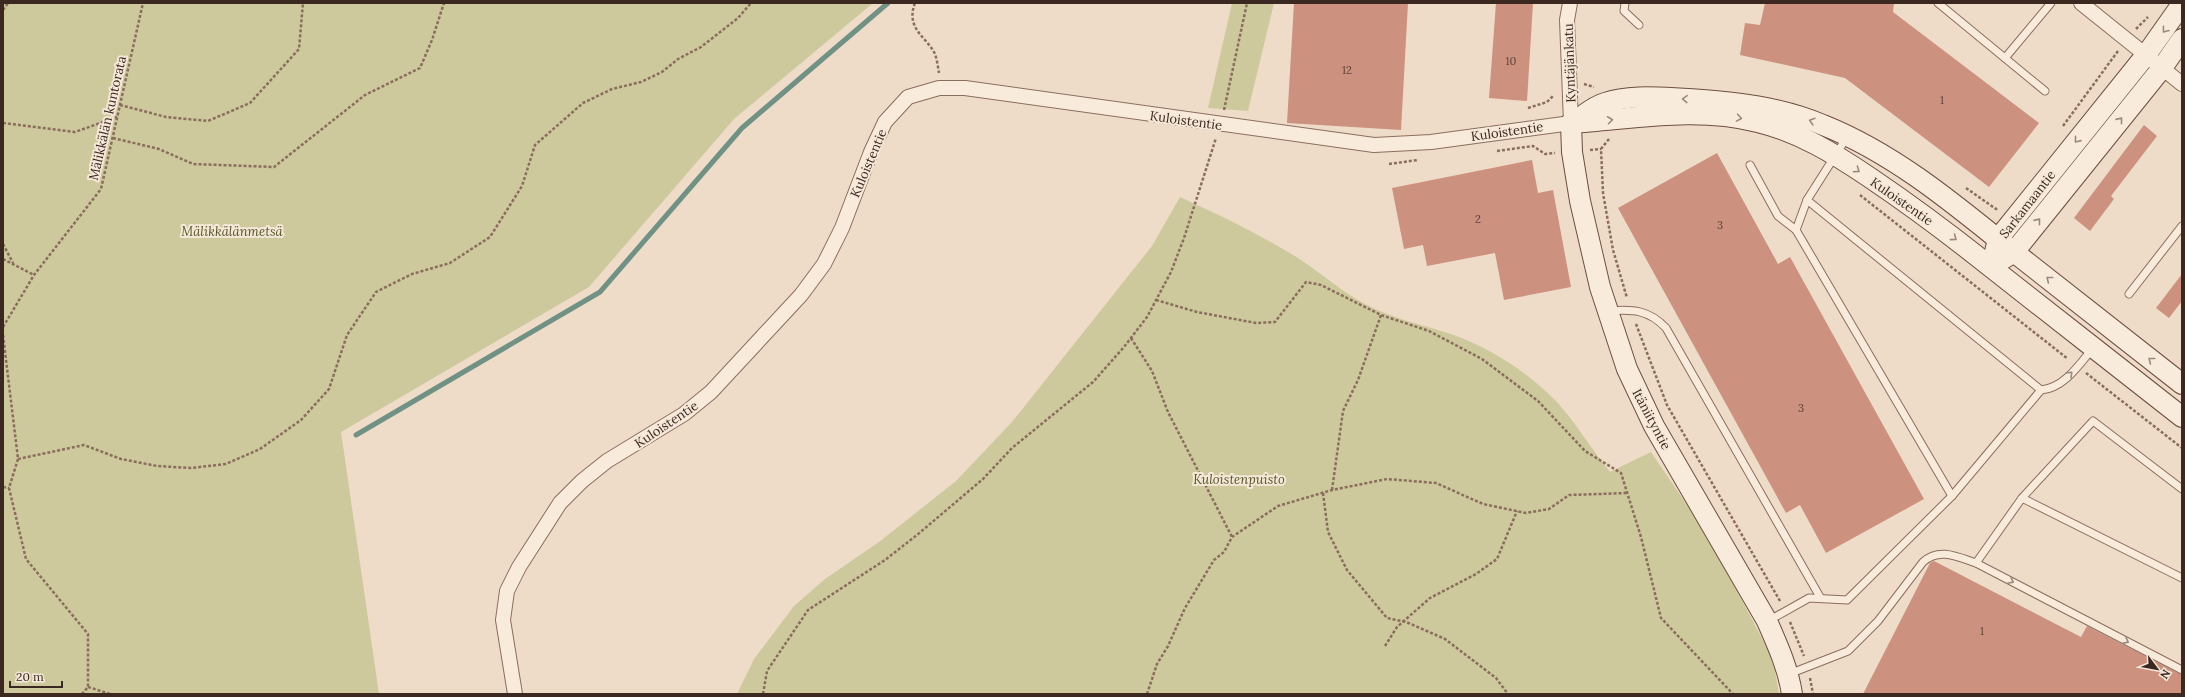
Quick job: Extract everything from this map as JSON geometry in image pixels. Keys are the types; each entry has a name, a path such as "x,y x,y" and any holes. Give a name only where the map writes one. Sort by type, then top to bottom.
{"street":[{"name":"Kyntäjänkatu","path":"1570,3 1567,20 1571,123"},
{"path":"2081,3 2182,84"},
{"name":"Sarkamaantie","path":"1991,267 1998,239 2146,55 2182,4"},
{"name":"Sarkamaantie","path":"1991,267 2014,252 2162,68 2182,39"},
{"name":"Kuloistentie","path":"515,694 503,620 507,591 519,567 560,503 582,481 607,461 684,414 711,392 795,301 824,264 842,228 871,152 885,122 908,98 939,88 965,88 1220,125 1374,145 1431,142 1571,123 1683,113 1735,117 1779,128 1836,155 1900,198 2094,348 2180,412"},
{"name":"Kuloistentie","path":"1571,123 1604,103 1635,99 1683,99 1736,103 1781,111 1821,124 1848,135 1930,186 2182,384"},
{"name":"Itäniityntie","path":"1571,123 1572,152 1580,200 1607,311 1627,369 1645,408 1767,621 1782,653 1789,674 1792,694"}],"lane":[{"path":"1625,3 1624,11 1639,25"},
{"path":"1938,3 2045,91"},
{"path":"2005,58 2051,3"},
{"path":"1796,230 1807,200 1848,135"},
{"path":"1750,165 1778,216 1796,230 1952,496"},
{"path":"1807,200 2041,390 2053,389 2077,367 2094,348"},
{"path":"2129,294 2181,229"},
{"path":"1607,311 1631,309 1644,312 1657,319 1666,328 1820,597"},
{"path":"1767,621 1786,612 1809,598 1820,597 1847,600 1952,496 2041,390"},
{"path":"1976,563 2022,498 2093,421 2182,489"},
{"path":"2022,498 2182,578"},
{"path":"1789,674 1848,651 1864,637 1930,556 1946,554 1976,563 2182,670"}],"path":[{"path":"3,10 8,3"},
{"name":"Mälikkälän kuntorata","path":"3,327 34,275 100,189 143,3"},
{"path":"120,106 166,118 208,121 250,103 299,49 303,3"},
{"path":"113,138 159,149 193,164 274,167 365,95 420,68 432,40 444,3"},
{"path":"18,459 84,445 121,459 157,466 191,468 226,464 260,449 301,420 329,389 347,335 376,292 412,274 450,263 490,237 522,186 535,145 546,134 583,103 612,89 641,82 662,72 678,59 700,47 738,18 751,3"},
{"path":"914,3 914,23 920,36 934,53 938,71 939,88"},
{"path":"763,694 767,671 808,610 885,560 917,535 983,478 1012,448 1092,382 1131,338 1147,317 1171,272 1184,238 1220,125 1247,3"},
{"path":"2059,132 2126,39 2150,16"},
{"path":"1528,108 1547,102 1555,91"},
{"path":"3,123 75,132 118,116"},
{"path":"1612,138 1606,141 1601,149 1603,193 1613,250 1645,352 1667,405 1786,612 1808,666 1813,694"},
{"path":"1858,194 2182,448"},
{"path":"1996,209 2001,204"},
{"path":"3,244 8,254 18,266"},
{"path":"3,259 34,275"},
{"path":"1156,300 1197,312 1226,316 1256,323 1275,322 1306,282 1321,285 1381,315 1429,331 1482,359 1538,401 1585,451 1620,473 1641,537 1661,618 1733,694"},
{"path":"1332,490 1344,410 1358,380 1381,315"},
{"path":"3,335 18,459 9,488 26,559 88,634 88,686 82,694"},
{"path":"1131,338 1152,371 1171,418 1232,537"},
{"path":"1147,694 1157,664 1168,646 1184,608 1214,560 1224,552 1232,537 1278,506 1332,490 1387,479 1436,483 1483,504 1526,513 1549,509 1569,494 1627,493"},
{"path":"3,487 9,488"},
{"path":"1323,493 1328,532 1347,570 1388,618 1406,622 1445,639 1496,678 1508,694"},
{"path":"1385,646 1397,627 1406,622 1430,598 1476,574 1497,559 1517,512"},
{"path":"88,686 110,694"}],"green space":[{"name":"Mälikkälänmetsä","path":"3,3 873,3 734,119 589,287 341,432 379,694 3,694"},
{"path":"1232,3 1274,3 1248,111 1208,108"},
{"name":"Kuloistenpuisto","path":"1180,197 1270,241 1298,258 1365,304 1398,318 1454,335 1482,347 1509,363 1534,381 1557,402 1610,472 1651,452 1689,508 1732,582 1773,659 1779,694 737,694 754,659 794,606 825,579 879,542 956,481 1012,422 1152,246"}],"building":[{"path":"1294,3 1408,3 1401,130 1287,123"},
{"path":"1496,3 1533,3 1527,101 1489,98"},
{"path":"1765,3 1894,3 1893,12 2039,123 1989,187 1845,78 1740,55 1745,23 1760,25"},
{"path":"2144,125 2157,136 2111,196 2114,199 2090,231 2074,218"},
{"path":"1717,153 1778,264 1790,257 1924,499 1826,553 1800,505 1786,513 1618,208"},
{"path":"1532,160 1538,193 1553,190 1571,287 1504,300 1495,253 1427,266 1423,245 1404,249 1392,188"},
{"path":"2182,274 2182,301 2169,318 2156,308"},
{"path":"1934,561 2081,637 2087,626 2182,675 2182,694 1863,694 1930,563"}],"waterway":[{"path":"356,435 600,292 742,128 888,3"}]}
